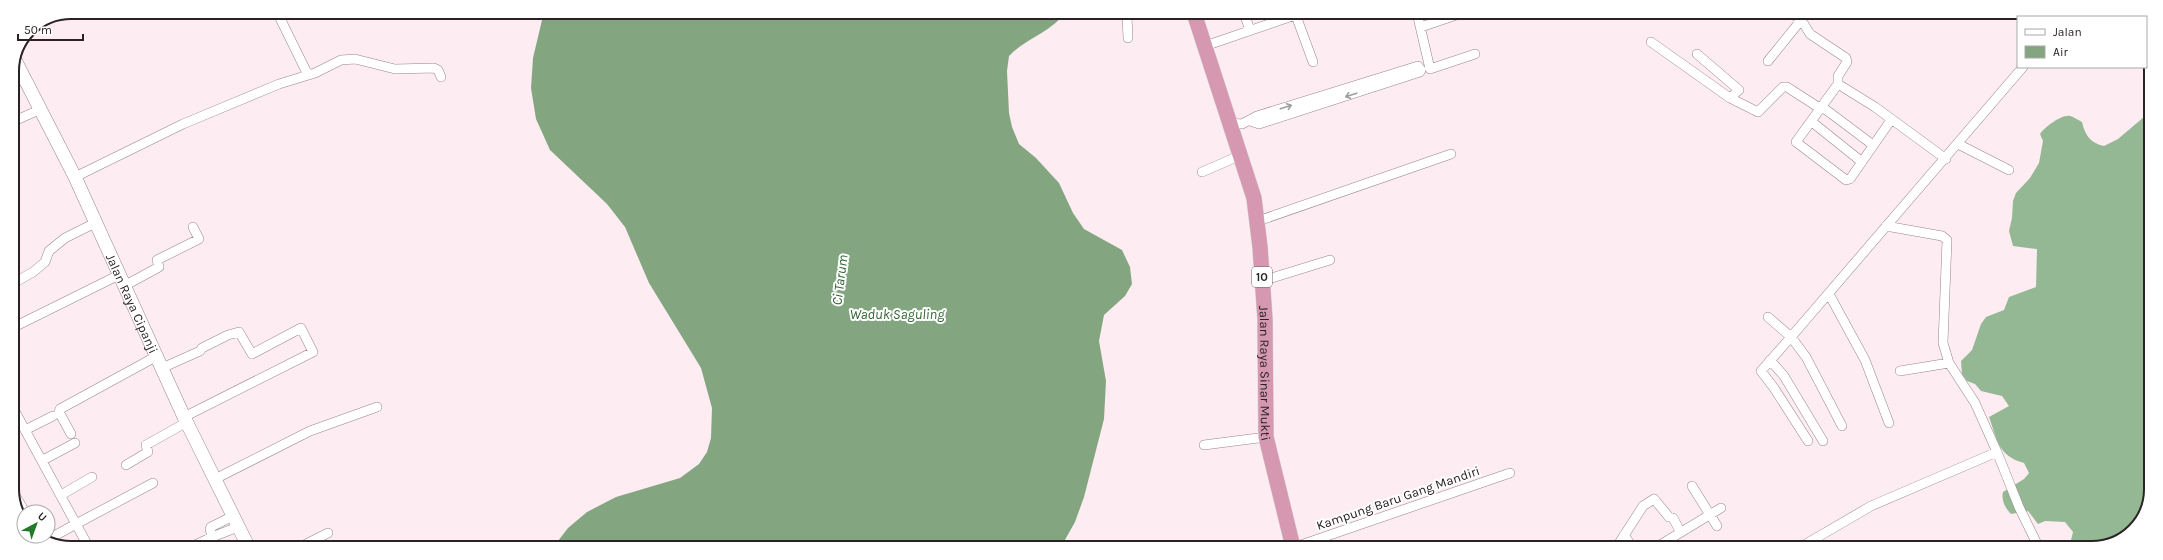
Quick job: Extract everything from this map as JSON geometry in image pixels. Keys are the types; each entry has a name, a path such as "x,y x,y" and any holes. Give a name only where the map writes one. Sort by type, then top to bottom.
{"highway":[{"name":"Jalan Raya Sinar Mukti","path":"1196,19 1254,198 1258,221 1262,281 1266,437 1292,541"}],"main road":[{"name":"Jalan Raya Cipanji","path":"19,69 74,177 186,420 246,541"}],"street":[{"path":"280,19 308,75"},
{"path":"1127,19 1128,38"},
{"path":"1246,19 1250,30"},
{"path":"1205,46 1282,19"},
{"path":"1299,19 1313,62"},
{"path":"1418,19 1430,69 1475,54"},
{"path":"1420,27 1444,19"},
{"path":"1768,61 1802,19"},
{"path":"1805,19 1810,34 1830,49 1846,58 1847,62 1838,76 1838,84 1812,122 1797,140 1798,144 1847,181 1850,179 1891,120"},
{"path":"1651,42 1730,98 1758,112 1783,87 1786,86 1821,109 1825,109 1873,146"},
{"path":"1697,54 1739,90 1730,98"},
{"path":"74,177 183,124 279,84 327,68 338,61 351,59 395,69 434,68 438,70 441,78"},
{"path":"1230,123 1242,124 1255,121 1418,66 1420,67 1420,72 1335,95"},
{"path":"1808,441 1774,388 1761,371 1946,159 2022,68"},
{"path":"1838,84 1875,107 1946,159"},
{"path":"19,119 39,110"},
{"path":"1812,122 1862,162"},
{"path":"1958,144 2009,170"},
{"path":"1258,221 1451,154"},
{"path":"1202,172 1240,156"},
{"path":"19,280 33,272 45,262 49,251 65,238 95,223"},
{"path":"1886,226 1942,236 1947,240 1943,343 1949,363 1975,403 2019,507 2036,541"},
{"path":"19,325 121,280 155,271 159,267 157,260 199,239 193,227"},
{"path":"1262,281 1330,260"},
{"path":"1829,294 1865,360 1889,423"},
{"path":"1768,318 1791,337 1806,357 1842,426"},
{"path":"71,434 59,412 60,409 160,362 200,351 202,348 228,335 240,332 252,354 301,328 313,352 186,420 146,445 148,452 126,465"},
{"path":"1770,360 1784,376 1823,441"},
{"path":"1900,371 1949,363"},
{"path":"214,479 310,432 377,407"},
{"path":"25,430 53,416"},
{"path":"19,419 85,541"},
{"path":"1204,445 1266,437"},
{"path":"42,460 75,443"},
{"path":"1811,541 1872,506 1997,452"},
{"name":"Kampung Baru Gang Mandiri","path":"1312,541 1510,473"},
{"path":"61,495 92,477"},
{"path":"56,535 153,483"},
{"path":"1692,486 1717,526"},
{"path":"1620,541 1644,506 1654,499 1669,517 1673,518 1680,531"},
{"path":"1665,541 1721,508"},
{"path":"204,541 236,522"},
{"path":"312,541 328,533"},
{"path":"1624,535 1628,541"}],"shaded area":[{"path":"2070,116 2082,122 2089,138 2099,145 2104,146 2118,139 2144,117 2143,499 2137,515 2126,528 2118,534 2102,540 2071,541 2073,532 2065,522 2045,521 2038,524 2028,511 2011,514 2005,507 2003,492 2024,479 2029,473 2024,463 2009,456 2000,446 1989,417 2009,406 2002,396 1981,391 1975,384 1967,381 1962,374 1961,361 1972,350 1981,324 1986,317 2004,310 2009,297 2036,287 2037,249 2013,246 2009,231 2012,218 2013,201 2016,193 2030,178 2039,163 2043,141 2040,134 2054,122 2063,117"}],"water":[{"name":"Waduk Saguling","path":"1060,19 1015,50 1009,56 1007,71 1009,113 1012,127 1019,144 1036,158 1059,183 1073,213 1084,229 1122,250 1130,267 1132,284 1125,296 1104,315 1099,341 1106,381 1104,419 1084,497 1075,522 1064,541 558,541 568,528 587,512 616,497 680,478 699,464 707,452 711,438 712,408 701,368 649,283 625,227 607,204 550,150 536,119 531,88 533,58 542,20"}],"water label":[{"name":"Ci Tarum","path":"840,280"}]}
